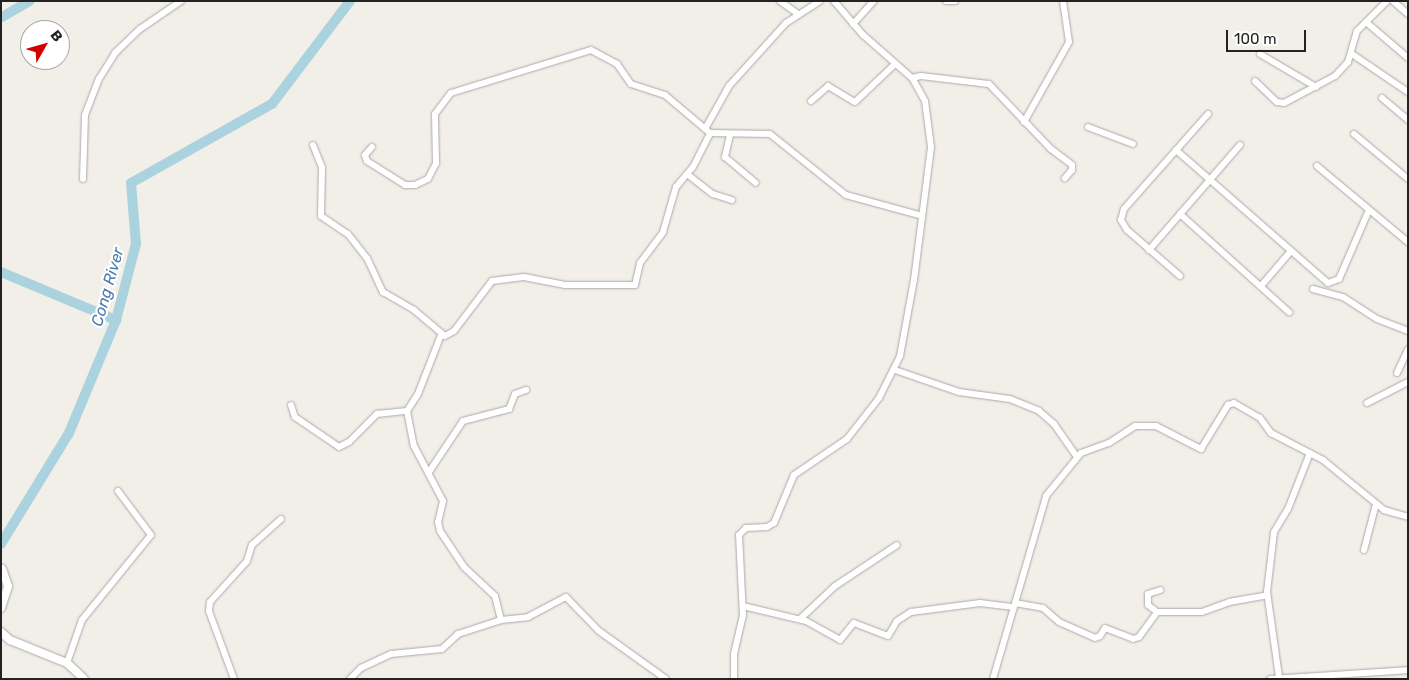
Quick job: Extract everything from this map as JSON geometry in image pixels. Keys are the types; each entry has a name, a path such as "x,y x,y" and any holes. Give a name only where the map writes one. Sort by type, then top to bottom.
{"street":[{"path":"83,179 85,115 100,79 115,53 140,29 181,1"},
{"path":"780,1 798,14"},
{"path":"313,145 322,167 321,216 348,234 367,258 383,292 414,310 441,335 452,334 492,281 524,277 565,285 635,285 640,263 663,232 676,187 687,174 728,86 798,14 820,1"},
{"path":"734,679 734,654 743,606 739,535 742,531 774,524 794,475 847,439 879,398 895,370 903,344 922,216 930,131 925,101 912,78 853,24 834,1"},
{"path":"853,24 874,1"},
{"path":"946,1 955,1"},
{"path":"1024,122 1071,36 1063,1"},
{"path":"1255,80 1281,103 1316,87 1343,69 1352,54 1355,35 1387,1"},
{"path":"1393,1 1408,14"},
{"path":"1366,22 1408,58"},
{"path":"372,147 365,155 367,161 405,185 415,185 428,179 434,169 438,154 436,114 451,92 591,50 617,64 631,84 666,95 707,131 730,135 770,134 846,195 922,216"},
{"path":"1260,54 1316,87"},
{"path":"1352,54 1408,92"},
{"path":"811,101 828,86 855,102 895,64"},
{"path":"912,78 921,76 989,84 1024,122 1072,164 1072,170 1065,178"},
{"path":"1382,98 1408,120"},
{"path":"1180,276 1149,250 1121,220 1124,209 1208,114"},
{"path":"1088,128 1133,144"},
{"path":"1354,134 1408,179"},
{"path":"730,135 725,157 756,183"},
{"path":"1149,250 1240,145"},
{"path":"1176,150 1328,283 1339,279 1370,210"},
{"path":"1317,166 1406,240 1408,230"},
{"path":"687,174 713,194 732,200"},
{"path":"1180,214 1289,312"},
{"path":"1261,286 1291,251"},
{"path":"1313,289 1343,297 1377,319 1408,331"},
{"path":"441,335 418,394 407,411 415,451 429,472 443,501 438,522 440,531 464,567 495,596 501,620"},
{"path":"1397,373 1408,349"},
{"path":"895,370 958,392 1010,399 1039,411 1054,424 1077,457"},
{"path":"1367,403 1408,382"},
{"path":"429,472 463,421 509,409 515,394 526,390"},
{"path":"993,679 1046,496 1077,457 1142,425 1156,426 1201,449 1231,403 1260,418 1271,433 1330,464 1390,514 1408,517"},
{"path":"291,405 295,417 339,447 348,442 377,414 407,411"},
{"path":"1278,678 1267,595 1274,532 1288,509 1310,453"},
{"path":"66,663 84,617 151,535 118,491"},
{"path":"1364,550 1376,504"},
{"path":"234,679 209,611 210,602 247,561 252,545 281,519"},
{"path":"800,619 835,586 897,545"},
{"path":"1,608 8,586 2,569"},
{"path":"1160,590 1148,594 1148,605 1157,612 1202,612 1229,602 1267,595"},
{"path":"350,679 361,668 391,654 442,649 458,634 501,620 528,617 566,597 600,631 666,679"},
{"path":"743,606 800,619 840,640 854,623 888,636 897,621 911,612 980,603 1043,608 1059,622 1095,638 1100,636 1105,628 1136,639 1157,612"},
{"path":"1,632 10,640 66,663 84,679"},
{"path":"1270,679 1408,670"}],"waterway":[{"path":"2,17 30,1"},
{"name":"Cong River","path":"1,544 69,433 116,320 136,244 131,183 272,104 350,1"},
{"path":"1,272 116,320"}]}
